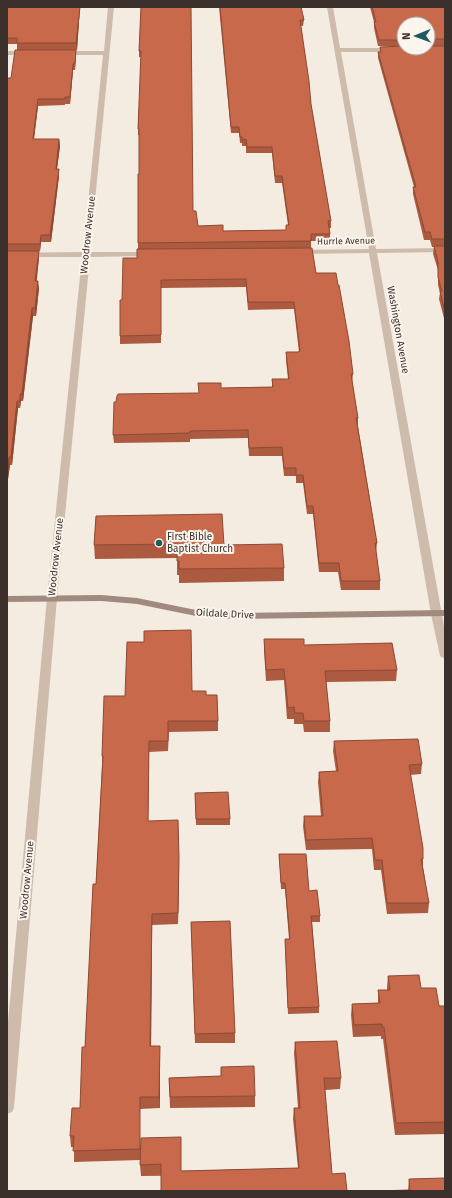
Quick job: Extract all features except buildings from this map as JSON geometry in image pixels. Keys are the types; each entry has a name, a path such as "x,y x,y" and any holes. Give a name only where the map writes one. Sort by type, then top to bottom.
{"street":[{"name":"Woodrow Avenue","path":"7,1108 52,598 111,7"},
{"name":"Washington Avenue","path":"330,7 440,614 445,656"},
{"path":"338,50 396,50"},
{"path":"7,53 38,53"},
{"path":"53,53 107,53"},
{"name":"Hurrle Avenue","path":"293,252 445,250"},
{"path":"7,255 158,253"},
{"name":"Oildale Drive","path":"7,599 101,598 137,601 196,613 231,616 440,614"}],"place":[{"name":"First Bible Baptist Church","path":"159,543"}]}
